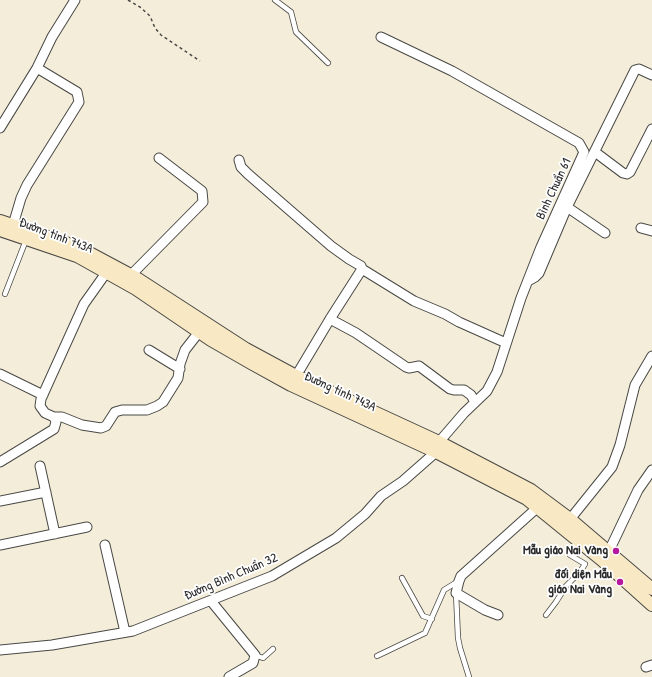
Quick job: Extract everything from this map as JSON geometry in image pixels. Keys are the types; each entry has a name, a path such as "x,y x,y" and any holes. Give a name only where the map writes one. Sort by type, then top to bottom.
{"main road":[{"name":"Đường tỉnh 743A","path":"0,221 80,248 132,275 246,349 437,447 567,523 609,551 652,589"},
{"name":"Đường tỉnh 743A","path":"0,230 77,256 136,289 199,332 291,385 437,447 531,490 567,523 578,540 652,605"}],"street":[{"path":"0,128 37,68 52,37 75,0"},
{"name":"Bình Chuẩn 61","path":"381,37 452,71 579,143 584,152 528,281 497,372 487,391 475,402 437,447"},
{"path":"13,225 21,198 27,185 79,102 77,92 37,68"},
{"path":"528,281 539,273 567,207 635,70 639,69 652,75"},
{"path":"595,152 623,173 627,174 630,172 652,129"},
{"path":"132,275 203,202 202,192 159,158"},
{"path":"239,160 241,168 332,246 361,266 362,269 414,301 446,314 459,322 506,344"},
{"path":"567,207 605,233"},
{"path":"641,228 652,231"},
{"path":"296,376 362,269"},
{"path":"106,273 84,304 43,395 40,406 45,413 54,417 62,417 101,428 106,426 115,412 122,410 147,410 157,406 162,402 178,378 180,364 185,350 199,332"},
{"path":"330,319 356,333 406,367 409,368 419,366 450,389 464,390 471,395 475,402"},
{"path":"149,350 180,369"},
{"path":"567,523 612,467 620,445 635,385 652,356"},
{"path":"0,374 43,395"},
{"path":"0,462 54,429 56,422 54,417"},
{"name":"Đường Bình Chuẩn 32","path":"0,650 52,645 133,631 272,576 336,538 365,514 382,496 403,481 437,447"},
{"path":"40,466 54,534"},
{"path":"609,551 638,490 652,470"},
{"path":"0,501 46,492"},
{"path":"498,615 485,610 456,593 459,581 461,576 538,507"},
{"path":"0,545 87,527"},
{"path":"105,545 125,632"},
{"path":"211,601 255,656 253,663 229,677"}],"lane":[{"path":"275,0 292,12 296,32 328,64"},
{"path":"5,294 26,238"},
{"path":"546,615 566,586 580,572 584,564 570,555 578,540"},
{"path":"402,578 423,616 432,619"},
{"path":"377,656 425,633 444,590 459,581"},
{"path":"456,593 458,638 469,677"},
{"path":"255,656 264,658 273,649"}],"path":[{"path":"128,0 140,6 150,16 161,35 200,62"}],"place":[{"name":"Mẫu giáo Nai Vàng","path":"616,551"},
{"name":"đối diện Mẫu giáo Nai Vàng","path":"620,582"}]}
